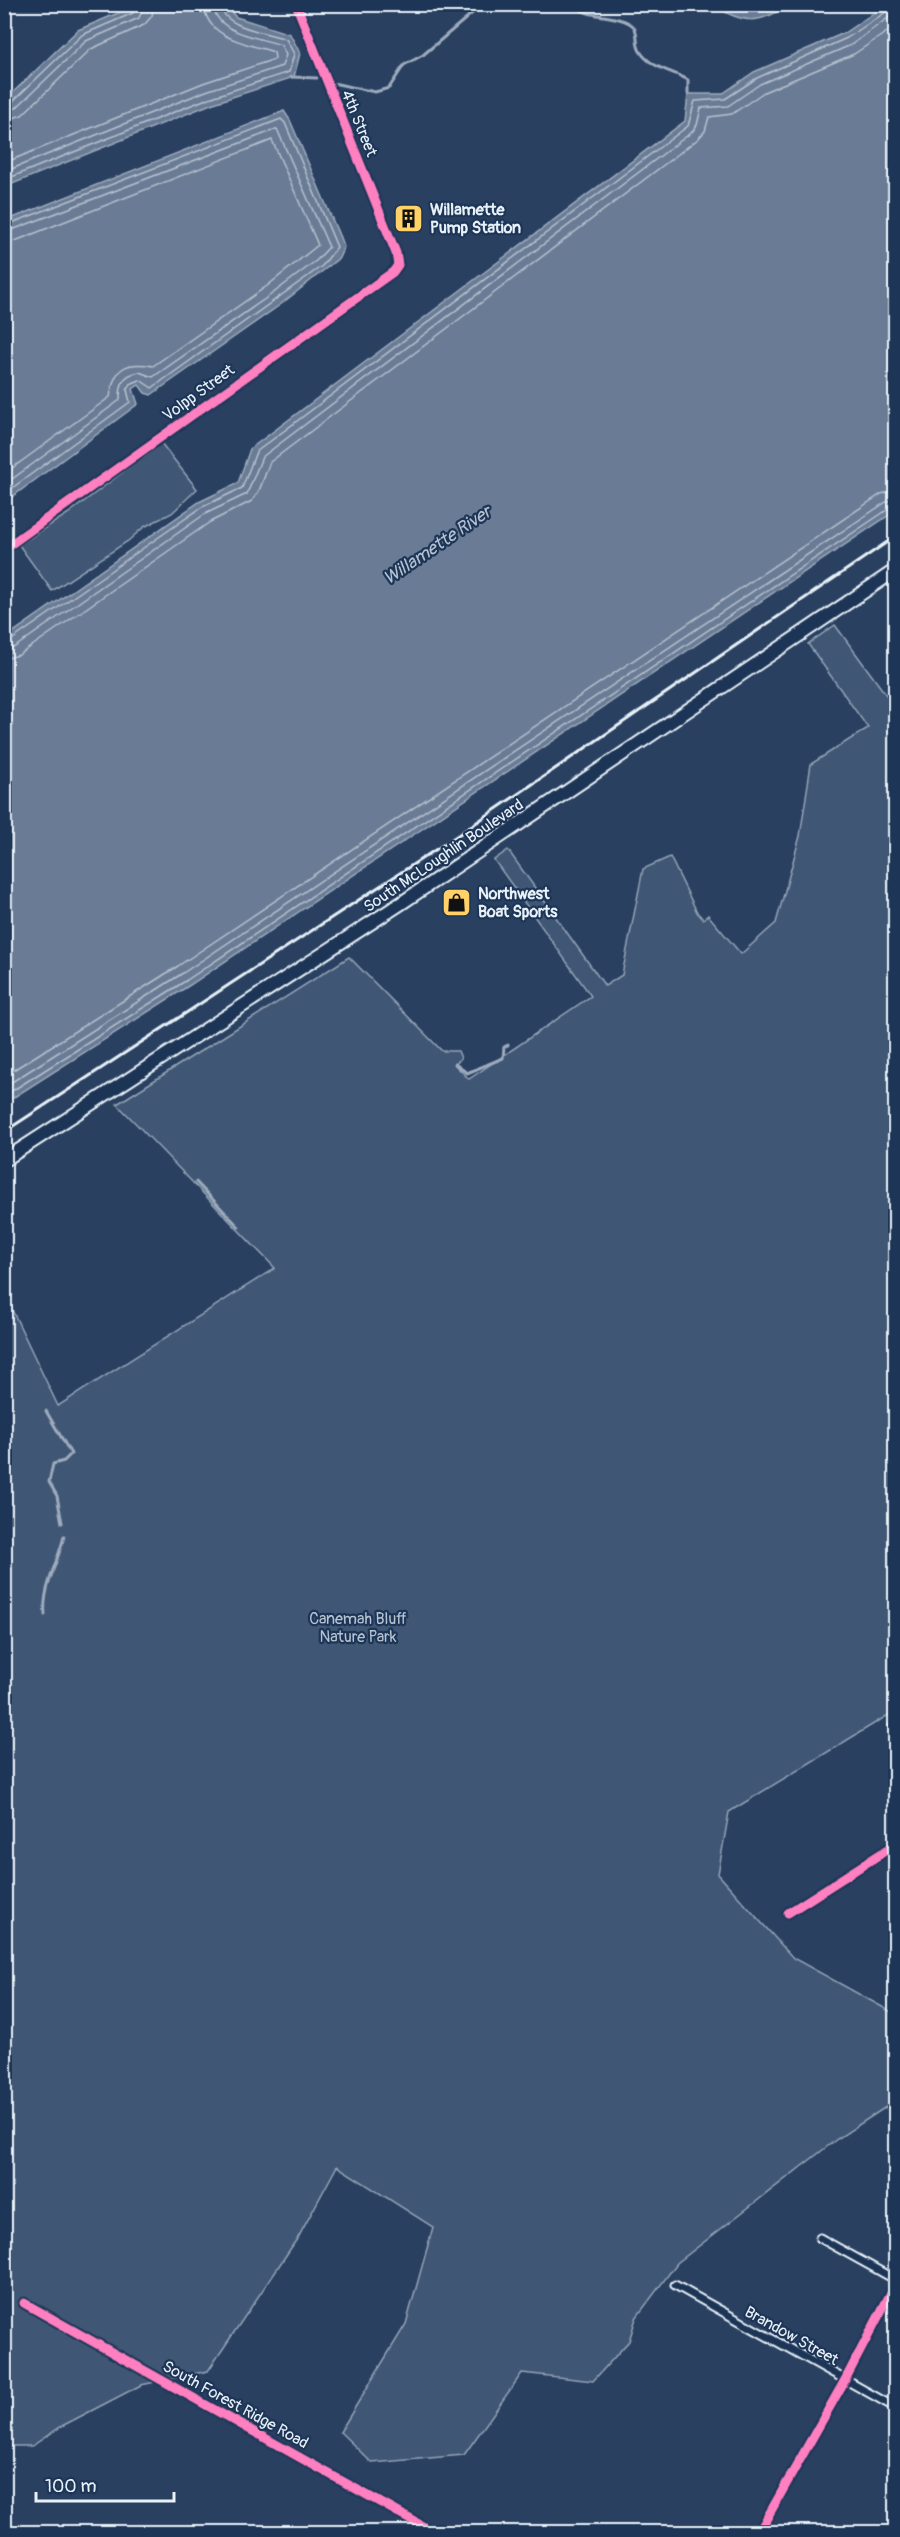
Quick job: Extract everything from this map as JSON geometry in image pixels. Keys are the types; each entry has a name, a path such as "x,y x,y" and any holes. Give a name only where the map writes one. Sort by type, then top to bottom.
{"highway":[{"name":"South McLoughlin Boulevard","path":"4,1160 400,904 896,570"}],"street":[{"name":"4th Street","path":"296,4 396,253"},
{"name":"Volpp Street","path":"4,549 393,272 398,265 396,253"},
{"path":"788,1913 896,1844"},
{"path":"759,2532 845,2380 896,2281 820,2238"},
{"name":"Brandow Street","path":"675,2285 896,2408"},
{"name":"South Forest Ridge Road","path":"24,2303 433,2532"}],"green space":[{"path":"161,443 197,489 172,513 144,527 128,541 52,591 19,545 69,513"},
{"name":"Canemah Bluff Nature Park","path":"835,625 895,707 895,1711 729,1812 718,1874 793,1958 895,2014 895,2101 837,2139 677,2263 636,2318 629,2341 593,2381 522,2373 464,2455 372,2463 340,2432 406,2324 433,2227 337,2166 299,2236 208,2371 141,2385 62,2426 32,2446 5,2446 4,1293 58,1406 275,1268 117,1104 349,957 442,1051 458,1051 461,1058 455,1065 469,1079 591,996 494,860 508,850 605,986 622,975 643,869 670,857 697,912 703,919 708,915 741,954 776,923 800,836 811,764 868,728 808,644"}],"water":[{"name":"Willamette River","path":"887,4 896,5 895,511 190,985 5,1103 5,638 199,502 238,483 250,449 685,121 688,94 722,94 754,72 844,33"},
{"path":"137,5 224,5 236,17 290,34 300,53 294,77 211,104 5,187 5,100 78,30"},
{"path":"713,5 789,5 768,16 751,20 733,16"},
{"path":"284,111 290,120 344,247 339,258 280,305 151,395 145,393 139,385 133,389 138,404 5,502 5,221"}],"waterway":[{"path":"333,83 375,92 389,88 404,65 423,55 483,4"},
{"path":"572,4 585,12 622,20 633,26 638,47 644,57 688,80 688,94"},
{"path":"291,77 317,78"},
{"path":"455,1064 467,1073 503,1058 504,1047 508,1045"},
{"path":"196,1182 239,1227"},
{"path":"46,1411 71,1454 64,1461 53,1464 49,1482 57,1496 62,1523"},
{"path":"45,1615 48,1585 64,1536"}],"railway":[{"path":"4,1132 458,835 896,536"}],"cycle path":[{"path":"4,549 393,272 398,265 396,253 296,4"},
{"path":"788,1913 896,1844"},
{"path":"759,2532 845,2380 896,2283"},
{"path":"24,2303 433,2532"}],"place":[{"name":"Willamette Pump Station","path":"409,218"},
{"name":"Northwest Boat Sports","path":"457,902"}]}
